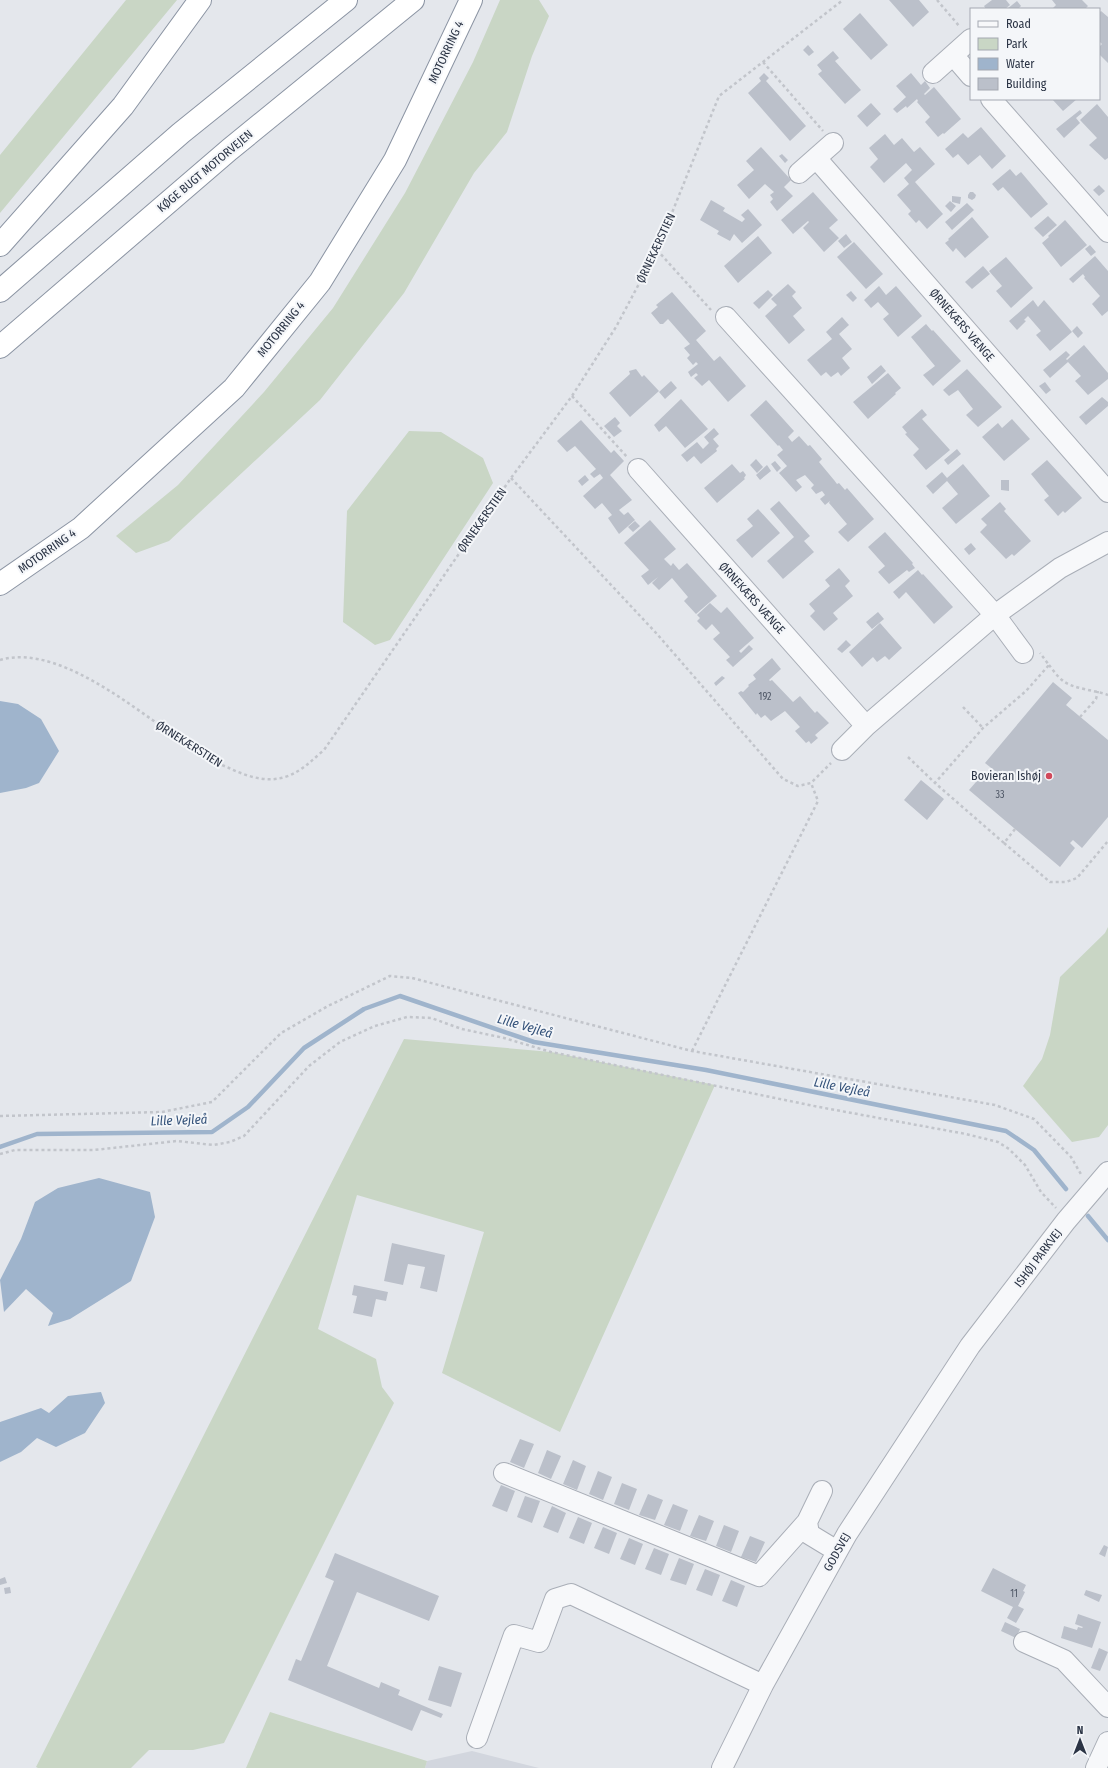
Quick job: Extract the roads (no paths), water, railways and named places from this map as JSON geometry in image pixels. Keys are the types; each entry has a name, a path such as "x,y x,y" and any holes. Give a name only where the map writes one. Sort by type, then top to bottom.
{"highway":[{"path":"0,245 123,106 200,0"},
{"path":"0,291 181,133 346,0"},
{"name":"KØGE BUGT MOTORVEJEN","path":"0,347 229,150 413,0"},
{"name":"MOTORRING 4","path":"0,584 81,528 234,388 320,282 395,160 470,0"}],"street":[{"path":"933,73 970,40"},
{"path":"953,55 970,75"},
{"path":"992,100 1108,232"},
{"path":"799,173 834,143"},
{"name":"ØRNEKÆRS VÆNGE","path":"816,158 1108,492"},
{"path":"726,316 995,615 1031,651"},
{"name":"ØRNEKÆRS VÆNGE","path":"638,469 866,726"},
{"path":"842,750 866,726 995,615 1060,568 1108,542"},
{"name":"ISHØJ PARKVEJ","path":"970,1346 1066,1221 1108,1172"},
{"name":"GODSVEJ","path":"722,1768 763,1685 837,1551 970,1346"},
{"path":"504,1473 759,1576 807,1522 822,1491"},
{"path":"807,1522 809,1534 837,1551"},
{"path":"477,1738 514,1636 540,1642 555,1600 571,1594 763,1685"},
{"path":"1024,1642 1064,1660 1108,1708"},
{"path":"1096,1768 1108,1742"}],"water":[{"path":"0,701 18,704 41,719 59,751 39,783 26,788 0,793"},
{"path":"99,1178 150,1192 155,1217 131,1281 70,1319 48,1326 53,1313 26,1289 4,1312 0,1280 21,1239 35,1202 58,1188"},
{"path":"101,1392 105,1403 85,1433 56,1447 37,1438 21,1452 0,1462 0,1422 41,1408 49,1413 68,1396"}],"waterway":[{"name":"Lille Vejleå","path":"0,1147 37,1134 212,1132 248,1107 304,1048 364,1009 400,996 534,1042 706,1070 1006,1131 1034,1150 1066,1189"},
{"name":"Lille Vejleå","path":"1088,1216 1108,1240"}],"place":[{"name":"Bovieran Ishøj","path":"1049,776"}]}
